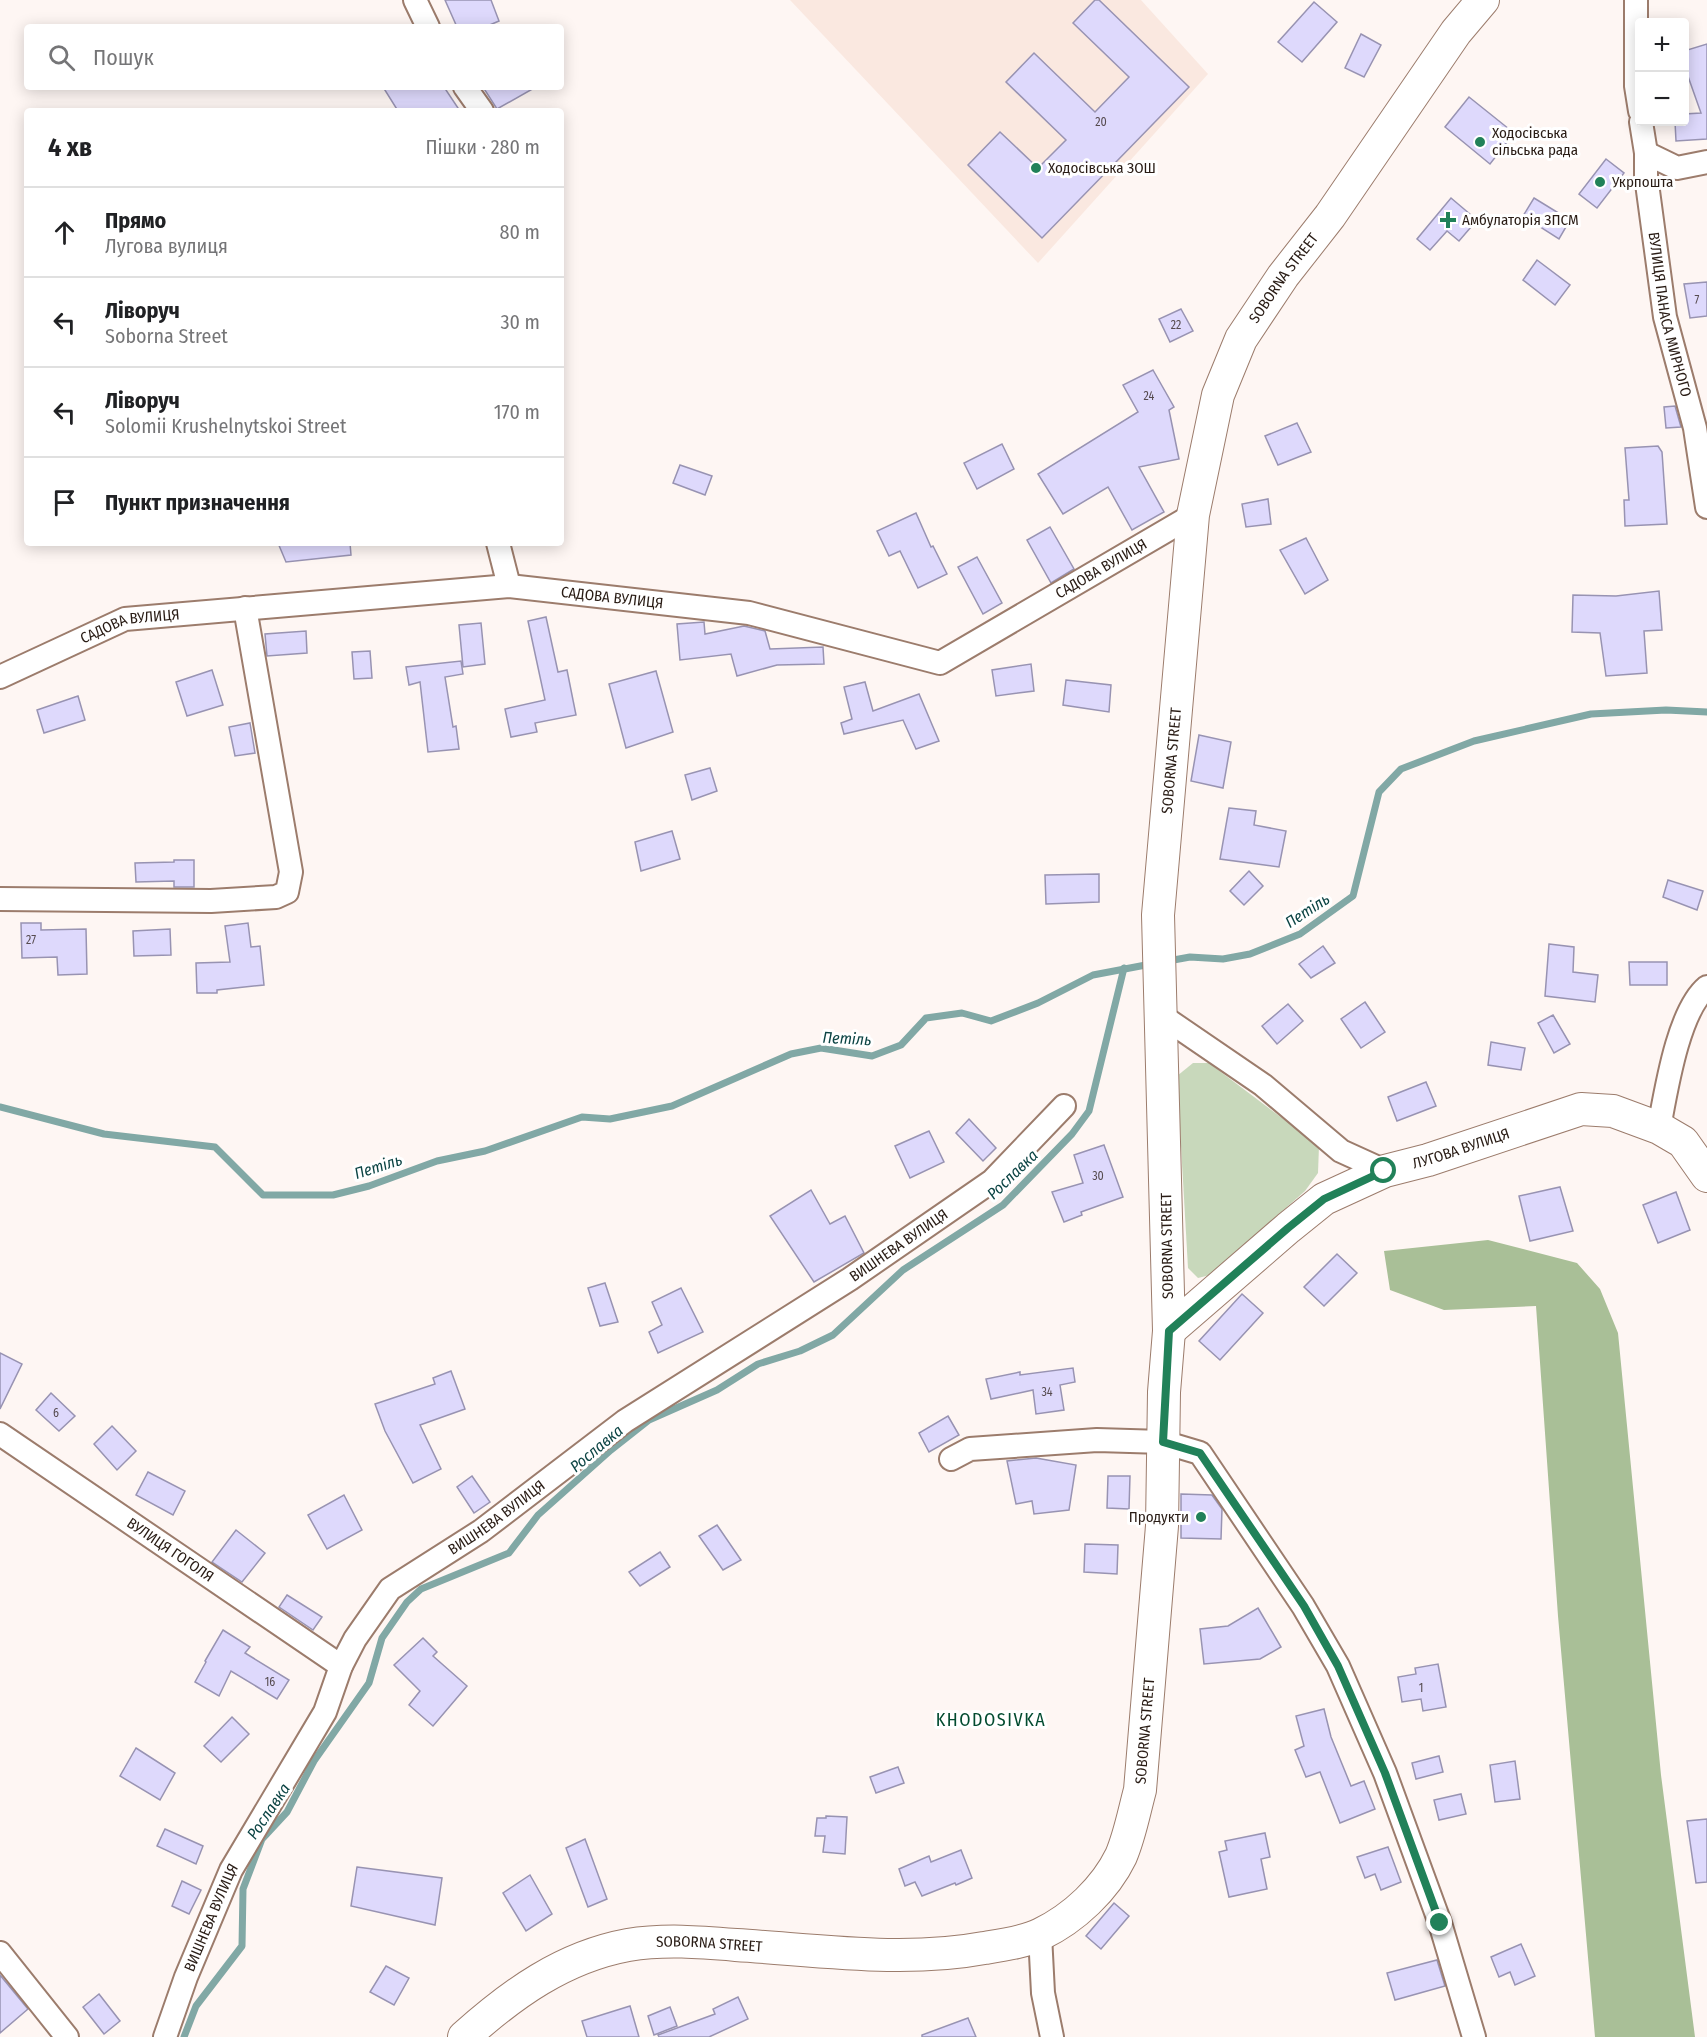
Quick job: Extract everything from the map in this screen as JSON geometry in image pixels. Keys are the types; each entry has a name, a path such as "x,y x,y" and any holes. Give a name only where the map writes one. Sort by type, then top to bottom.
{"street":[{"path":"415,0 427,24"},
{"name":"SOBORNA STREET","path":"464,2037 523,1989 550,1972 576,1960 627,1946 676,1941 862,1953 920,1954 967,1951 1004,1945 1040,1935 1067,1917 1100,1887 1121,1855 1132,1824 1140,1790 1162,1526 1163,1442 1169,1331 1158,915 1193,515 1218,395 1241,339 1283,276 1330,216 1456,32 1483,0"},
{"path":"1636,0 1636,72"},
{"path":"467,90 480,108"},
{"name":"ВУЛИЦЯ ПАНАСА МИРНОГО","path":"1642,126 1665,316 1695,428 1707,507"},
{"path":"1646,153 1677,168 1707,162"},
{"name":"САДОВА ВУЛИЦЯ","path":"0,677 125,619 509,586 749,613 940,663 1193,515"},
{"path":"499,546 509,586"},
{"path":"0,899 211,901 276,897 286,892 291,872 244,608"},
{"path":"1659,1128 1681,1032 1698,994 1707,987"},
{"path":"1161,1007 1263,1085 1341,1151 1384,1171"},
{"name":"ВИШНЕВА ВУЛИЦЯ","path":"165,2037 186,1977 231,1870 325,1712 341,1666 355,1639 390,1589 481,1531 625,1421 850,1279 992,1181 1064,1106"},
{"name":"ЛУГОВА ВУЛИЦЯ","path":"1169,1331 1324,1199 1384,1171 1428,1160 1581,1109 1613,1111 1659,1128 1683,1142 1707,1176"},
{"name":"ВУЛИЦЯ ГОГОЛЯ","path":"0,1434 341,1666"},
{"path":"951,1459 970,1449 1097,1440 1163,1442 1200,1453 1304,1606 1338,1666 1393,1794 1440,1923 1474,2037"},
{"path":"1040,1935 1042,1993 1052,2037"},
{"path":"0,1953 67,2037"}],"shaded area":[{"name":"Ходосівська ЗОШ","path":"790,0 1141,0 1208,74 1038,263"}],"green space":[{"path":"1193,1063 1209,1063 1319,1146 1318,1173 1305,1191 1210,1275 1198,1278 1188,1268 1177,1076"},
{"path":"1488,1240 1577,1263 1600,1289 1618,1333 1661,1775 1695,2037 1595,2037 1558,1616 1536,1306 1444,1310 1390,1290 1384,1251"}],"building":[{"path":"445,0 491,0 499,21 492,24 456,24"},
{"path":"1095,0 1099,0 1189,87 1042,238 968,165 1000,132 1038,168 1066,140 1006,82 1034,53 1095,112 1129,77 1073,23"},
{"path":"1314,2 1337,22 1302,62 1278,42"},
{"path":"1361,34 1381,45 1364,77 1345,68"},
{"path":"1707,44 1707,139 1676,141 1675,126 1689,126 1689,114 1701,113 1689,79 1689,49"},
{"path":"385,90 446,90 458,108 396,108"},
{"path":"485,90 531,90 499,108 496,108"},
{"path":"1469,97 1514,133 1490,164 1445,127"},
{"path":"1606,159 1624,173 1597,208 1579,194"},
{"path":"1451,198 1477,220 1459,241 1447,231 1430,250 1417,239"},
{"path":"1534,198 1570,220 1559,239 1523,216"},
{"path":"1537,260 1570,285 1555,305 1523,280"},
{"path":"1707,282 1707,316 1690,318 1684,284"},
{"path":"1181,309 1193,331 1170,342 1159,319"},
{"path":"1153,370 1174,407 1169,410 1179,459 1139,467 1164,512 1132,530 1108,487 1063,514 1038,474 1138,412 1123,385"},
{"path":"1675,406 1681,427 1666,428 1664,407"},
{"path":"1297,423 1311,452 1278,465 1265,436"},
{"path":"1002,444 1014,469 977,489 964,463"},
{"path":"1658,446 1662,452 1667,524 1625,526 1624,500 1629,500 1625,448"},
{"path":"680,465 712,476 705,495 673,483"},
{"path":"1268,499 1271,524 1246,527 1242,504"},
{"path":"916,513 931,547 933,546 947,574 918,588 900,551 889,556 877,531"},
{"path":"1050,527 1074,569 1051,583 1027,540"},
{"path":"1306,538 1328,580 1305,594 1280,550"},
{"path":"279,546 350,546 351,555 286,562"},
{"path":"977,557 1002,603 983,614 958,567"},
{"path":"1659,591 1662,630 1644,631 1647,673 1606,676 1600,633 1572,632 1573,595 1616,596"},
{"path":"546,617 558,672 567,670 576,715 535,723 537,732 511,737 505,709 545,700 528,621"},
{"path":"704,622 705,634 744,626 765,631 770,649 823,647 824,664 777,665 737,676 731,654 680,660 677,624"},
{"path":"481,623 485,664 463,667 459,625"},
{"path":"306,631 307,653 267,656 265,634"},
{"path":"370,651 372,678 354,679 352,652"},
{"path":"461,661 463,674 445,677 459,749 428,752 420,682 409,685 406,667"},
{"path":"1031,664 1034,691 996,696 992,670"},
{"path":"212,670 223,705 187,716 176,682"},
{"path":"656,671 673,732 626,748 609,684"},
{"path":"1066,680 1111,685 1109,712 1063,705"},
{"path":"865,682 873,711 919,694 939,741 916,749 903,720 844,734 841,723 852,719 844,687"},
{"path":"78,696 85,720 44,733 37,710"},
{"path":"250,723 255,753 235,756 229,727"},
{"path":"1199,735 1231,742 1223,788 1191,781"},
{"path":"710,768 717,791 692,800 685,775"},
{"path":"1229,808 1256,811 1254,825 1286,831 1279,867 1220,859"},
{"path":"672,831 680,859 641,871 635,842"},
{"path":"174,860 194,860 194,887 174,887 174,881 136,882 135,863 174,862"},
{"path":"1249,871 1263,886 1244,905 1230,891"},
{"path":"1099,874 1099,902 1046,904 1045,875"},
{"path":"1668,880 1703,891 1697,910 1663,897"},
{"path":"21,923 41,923 41,930 86,929 87,974 58,975 57,957 22,958"},
{"path":"248,923 251,947 260,946 264,985 217,990 217,993 197,993 196,963 230,962 225,926"},
{"path":"170,929 171,955 134,956 133,931"},
{"path":"1549,944 1574,947 1573,972 1598,975 1595,1002 1545,996"},
{"path":"1323,946 1335,963 1311,978 1299,964"},
{"path":"1629,962 1667,962 1667,985 1630,985"},
{"path":"1365,1002 1385,1032 1361,1048 1341,1019"},
{"path":"1288,1004 1303,1021 1277,1044 1262,1026"},
{"path":"1553,1015 1570,1044 1554,1053 1538,1023"},
{"path":"1491,1042 1525,1048 1521,1070 1488,1065"},
{"path":"1426,1082 1436,1106 1397,1121 1388,1097"},
{"path":"969,1119 996,1148 983,1161 956,1133"},
{"path":"929,1131 944,1162 910,1178 895,1146"},
{"path":"1104,1145 1123,1197 1081,1212 1082,1215 1064,1222 1052,1192 1083,1183 1074,1155"},
{"path":"1560,1187 1573,1231 1530,1241 1519,1196"},
{"path":"811,1190 830,1224 845,1216 864,1253 814,1282 770,1216"},
{"path":"1676,1192 1690,1230 1658,1243 1643,1205"},
{"path":"1337,1254 1357,1273 1324,1306 1304,1287"},
{"path":"605,1283 618,1322 600,1326 588,1288"},
{"path":"681,1288 703,1332 658,1353 649,1332 662,1325 652,1302"},
{"path":"1242,1294 1263,1313 1220,1360 1199,1341"},
{"path":"0,1353 22,1364 0,1409"},
{"path":"1073,1368 1075,1382 1060,1385 1064,1410 1036,1414 1033,1390 991,1399 986,1379 1020,1372 1020,1375"},
{"path":"451,1371 465,1409 420,1425 441,1469 413,1483 385,1431 375,1404 435,1384 433,1378"},
{"path":"51,1393 75,1416 59,1431 36,1410"},
{"path":"948,1416 959,1435 929,1452 919,1433"},
{"path":"112,1426 136,1451 117,1470 94,1444"},
{"path":"1036,1458 1076,1465 1069,1510 1034,1514 1032,1501 1016,1504 1007,1461"},
{"path":"148,1472 185,1491 173,1515 136,1495"},
{"path":"472,1476 490,1502 474,1513 457,1487"},
{"path":"1108,1476 1130,1476 1129,1509 1107,1508"},
{"name":"Продукти","path":"1181,1494 1212,1495 1222,1509 1221,1539 1181,1538"},
{"path":"344,1495 362,1530 327,1549 308,1515"},
{"path":"717,1525 741,1560 723,1570 699,1536"},
{"path":"236,1530 265,1553 242,1582 212,1562"},
{"path":"1085,1544 1118,1545 1117,1574 1084,1572"},
{"path":"660,1552 670,1567 640,1586 629,1572"},
{"path":"287,1595 322,1617 313,1630 279,1607"},
{"path":"1258,1608 1281,1647 1260,1659 1204,1664 1200,1629 1228,1626"},
{"path":"223,1630 250,1647 245,1653 289,1680 277,1699 231,1671 219,1696 195,1682"},
{"path":"423,1638 437,1652 433,1656 467,1686 433,1726 409,1705 420,1691 394,1665"},
{"path":"1438,1664 1446,1707 1423,1711 1421,1699 1402,1702 1398,1677 1416,1674 1415,1668"},
{"path":"1324,1709 1331,1737 1351,1786 1364,1781 1375,1809 1340,1823 1320,1772 1306,1777 1295,1750 1304,1746 1296,1716"},
{"path":"232,1717 249,1734 221,1762 204,1746"},
{"path":"136,1748 175,1773 160,1800 120,1776"},
{"path":"1439,1756 1443,1772 1416,1779 1412,1763"},
{"path":"1515,1761 1520,1799 1495,1802 1490,1765"},
{"path":"898,1767 904,1783 876,1793 870,1777"},
{"path":"1461,1794 1466,1814 1439,1820 1434,1800"},
{"path":"826,1816 847,1817 845,1854 823,1852 825,1836 815,1836 817,1818 826,1818"},
{"path":"1707,1819 1707,1882 1696,1883 1687,1821"},
{"path":"165,1829 203,1846 196,1864 157,1846"},
{"path":"1265,1833 1270,1857 1261,1859 1267,1889 1229,1897 1219,1852 1227,1850 1225,1841"},
{"path":"585,1839 607,1899 588,1907 566,1848"},
{"path":"1388,1847 1401,1882 1381,1890 1375,1874 1365,1878 1357,1857"},
{"path":"961,1850 972,1878 922,1896 915,1882 905,1886 899,1869 929,1856 931,1862"},
{"path":"357,1867 442,1878 435,1925 351,1906"},
{"path":"530,1875 552,1914 526,1931 503,1893"},
{"path":"182,1881 201,1890 189,1914 172,1906"},
{"path":"1114,1903 1129,1916 1101,1949 1086,1936"},
{"path":"1521,1944 1535,1976 1515,1985 1510,1972 1499,1977 1491,1957"},
{"path":"1437,1960 1445,1986 1395,2000 1387,1973"},
{"path":"386,1966 409,1978 394,2005 370,1992"},
{"path":"0,1975 28,2009 0,2033"},
{"path":"99,1994 120,2021 104,2034 83,2007"},
{"path":"738,1997 748,2019 709,2037 659,2037 658,2035 715,2014 713,2009"},
{"path":"630,2006 639,2037 587,2037 582,2021"},
{"path":"670,2007 677,2026 654,2035 648,2016"},
{"path":"968,2018 976,2037 922,2037 922,2035"}],"waterway":[{"name":"Петіль","path":"1168,961 1190,957 1223,959 1250,954 1300,934 1353,896 1379,792 1401,769 1474,741 1591,714 1666,710 1707,712"},
{"name":"Петіль","path":"0,1107 104,1134 215,1147 263,1195 333,1195 369,1186 437,1161 485,1151 582,1117 610,1119 672,1106 791,1054 821,1048 872,1056 901,1045 926,1018 962,1013 991,1021 1038,1003 1093,975 1151,964"},
{"name":"Рославка","path":"184,2037 196,2006 242,1946 243,1889 262,1839 287,1812 314,1761 369,1683 382,1638 407,1602 421,1589 509,1553 538,1515 611,1450 649,1420 717,1390 758,1364 800,1351 833,1335 903,1270 1003,1205 1072,1134 1089,1111 1124,968"}],"place":[{"name":"Ходосівська сільська рада","path":"1480,142"},
{"name":"Ходосівська ЗОШ","path":"1036,168"},
{"name":"Укрпошта","path":"1600,182"},
{"name":"Амбулаторія ЗПСМ","path":"1448,220"},
{"name":"Продукти","path":"1201,1517"}],"district":[{"name":"KHODOSIVKA","path":"991,1720"}],"route":[{"path":"1384,1171 1324,1199 1169,1331 1163,1442 1200,1453 1304,1606 1338,1666 1385,1773 1440,1923"}]}
